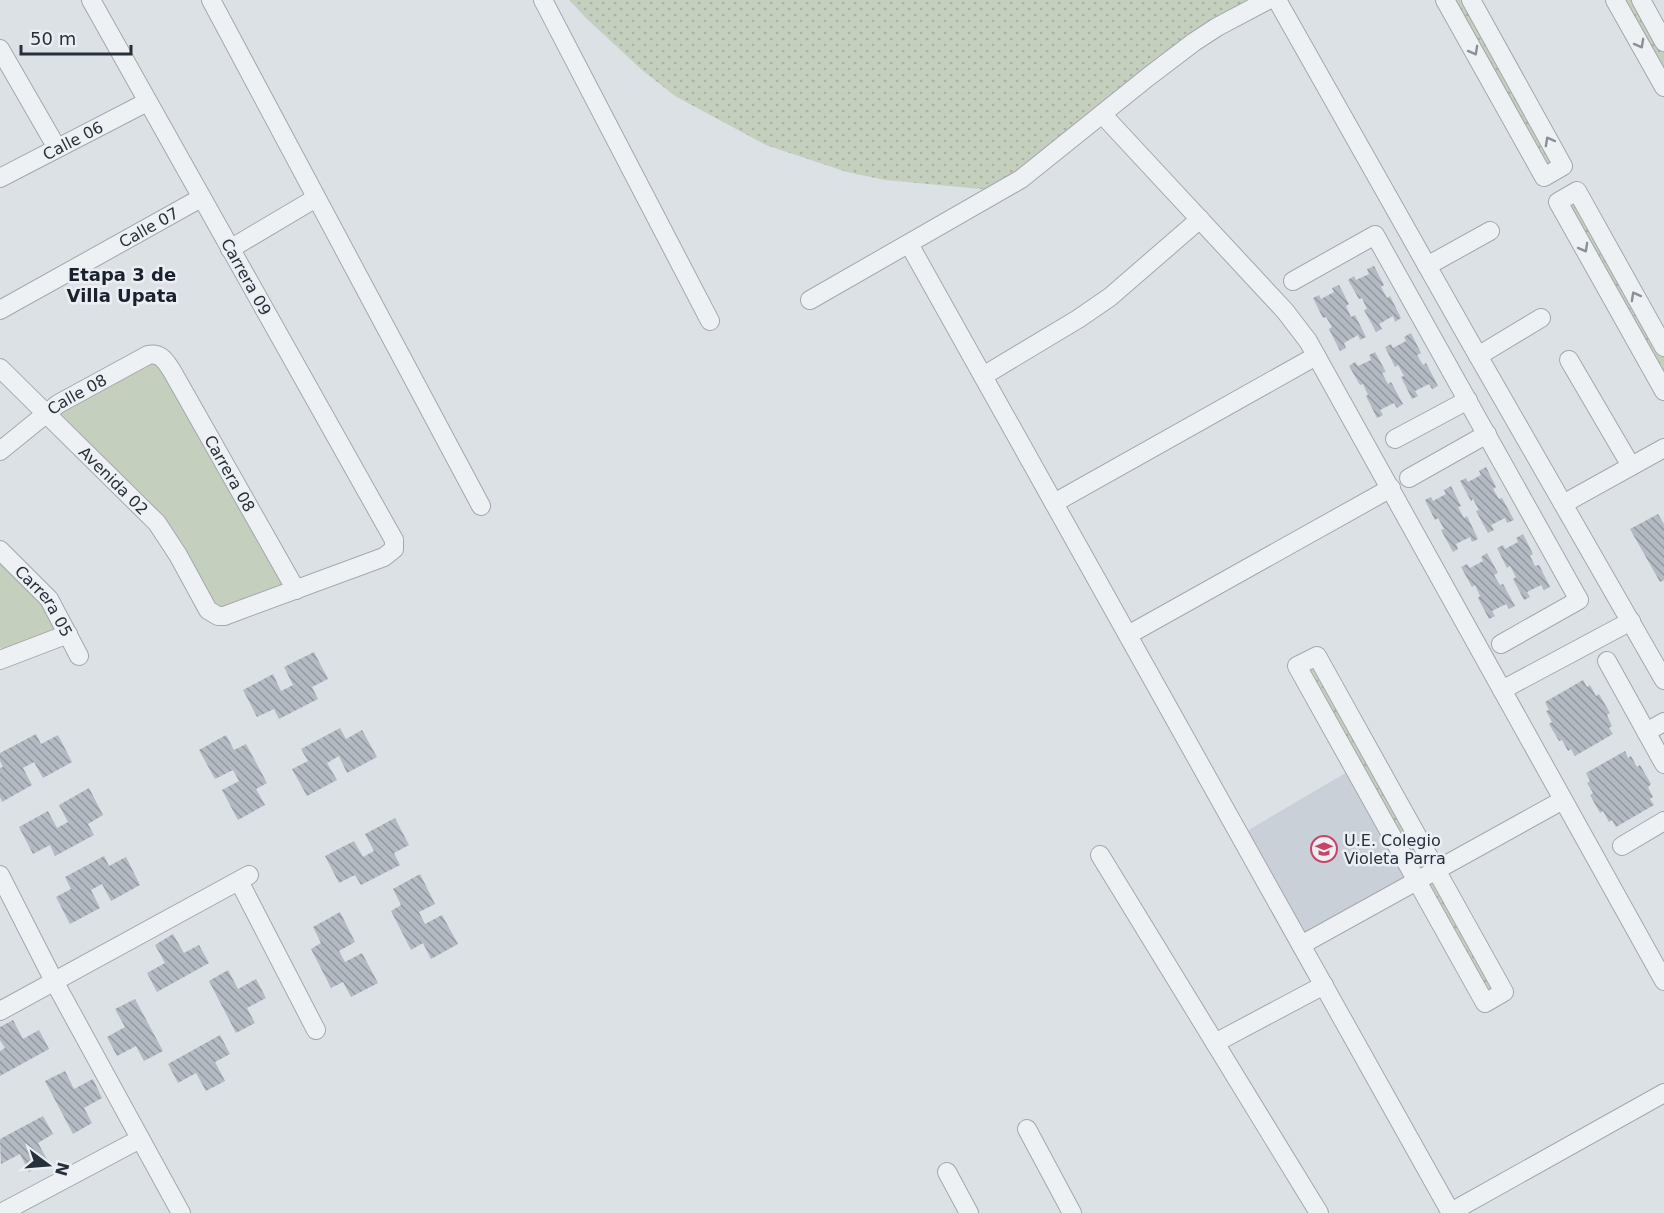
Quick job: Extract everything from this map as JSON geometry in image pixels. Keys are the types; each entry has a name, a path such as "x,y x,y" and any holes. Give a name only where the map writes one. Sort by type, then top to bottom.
{"street":[{"name":"Carrera 09","path":"92,0 394,540 394,549 391,553 296,590"},
{"path":"212,0 481,506"},
{"path":"543,0 710,321"},
{"path":"810,300 1020,179 1194,42 1268,0"},
{"path":"1277,0 1664,680"},
{"path":"1445,0 1544,177 1563,166 1471,0"},
{"path":"1615,0 1664,87"},
{"path":"1641,0 1664,42"},
{"path":"0,49 57,148"},
{"name":"Calle 06","path":"0,178 147,102"},
{"path":"1102,114 1285,311 1316,356 1664,981"},
{"path":"1664,347 1577,191 1558,202 1664,391"},
{"name":"Calle 07","path":"0,310 201,198"},
{"path":"230,249 316,198"},
{"path":"983,376 1110,297 1200,219"},
{"path":"1427,266 1490,231"},
{"path":"1293,281 1375,236 1579,600 1501,644"},
{"path":"909,244 1451,1213 1664,1093"},
{"path":"1478,356 1541,318"},
{"name":"Calle 08","path":"0,451 45,413 78,392 148,355 154,354 162,358"},
{"path":"1054,503 1316,356"},
{"name":"Carrera 08","path":"162,358 296,590"},
{"path":"1569,360 1631,466"},
{"name":"Avenida 02","path":"0,369 157,523 178,555 208,610 218,616 224,616 296,590"},
{"path":"1395,439 1468,400"},
{"path":"1409,478 1509,410"},
{"path":"1563,504 1664,448"},
{"path":"1128,635 1391,488"},
{"name":"Carrera 05","path":"0,550 49,600 79,656"},
{"path":"1502,690 1630,621"},
{"path":"3,654 68,634"},
{"path":"1317,656 1437,870 1504,992 1485,1003 1297,666 1317,656"},
{"path":"1607,661 1664,764"},
{"path":"1646,732 1664,722"},
{"path":"1301,945 1563,800"},
{"path":"1622,846 1664,821"},
{"path":"1100,855 1319,1213"},
{"path":"0,875 54,981 181,1213"},
{"path":"0,1011 244,878 316,1030"},
{"path":"1215,1043 1324,985"},
{"path":"1026,1129 1072,1213"},
{"path":"1,1213 140,1139"},
{"path":"947,1172 969,1213"}],"shaded area":[{"name":"U.E. Colegio Violeta Parra","path":"1354,768 1417,881 1301,945 1240,835"}],"green space":[{"path":"569,0 1268,0 1249,9 1003,191 885,180 847,172 766,145 675,96 642,70"},
{"path":"1445,0 1471,0 1563,166 1544,177"},
{"path":"1615,0 1641,0 1664,42 1664,87"},
{"path":"1577,191 1664,347 1664,391 1558,202"},
{"path":"154,354 296,590 224,616 178,555 45,413"},
{"path":"0,550 68,634 10,656 0,647"},
{"path":"1317,656 1504,992 1485,1003 1297,666"}],"building":[{"path":"1374,266 1384,285 1381,287 1387,298 1390,296 1401,318 1395,322 1393,316 1379,324 1382,329 1376,332 1364,310 1367,309 1362,298 1359,299 1348,280 1354,276 1356,280 1369,274 1367,269"},
{"path":"1339,285 1349,304 1346,306 1351,317 1355,315 1366,337 1360,340 1358,335 1344,343 1346,348 1340,351 1329,329 1332,327 1326,317 1323,318 1313,298 1319,295 1321,299 1334,292 1332,288"},
{"path":"1411,333 1421,353 1417,355 1423,365 1426,363 1438,386 1432,389 1429,384 1415,391 1418,396 1412,399 1401,377 1404,376 1398,365 1395,367 1385,347 1391,344 1393,348 1406,341 1404,337"},
{"path":"1375,352 1386,372 1382,373 1388,384 1391,382 1403,404 1397,408 1394,403 1380,410 1383,415 1377,418 1363,384 1360,385 1349,366 1355,362 1358,366 1371,360 1369,355"},
{"path":"1486,467 1496,487 1493,489 1499,499 1502,498 1514,520 1507,523 1505,518 1491,525 1494,530 1488,533 1476,511 1479,510 1460,481 1466,478 1468,482 1481,475 1479,471"},
{"path":"1451,486 1461,506 1458,507 1464,518 1467,516 1478,539 1472,542 1470,537 1456,544 1458,549 1453,552 1441,530 1444,529 1438,518 1435,520 1425,500 1431,497 1433,501 1446,494 1444,490"},
{"path":"1658,514 1664,524 1664,580 1660,582 1630,529"},
{"path":"1523,534 1533,554 1530,556 1535,566 1539,565 1550,587 1544,590 1541,585 1527,592 1530,597 1524,600 1513,579 1516,577 1510,566 1507,568 1497,548 1503,545 1505,549 1518,542 1516,538"},
{"path":"1487,553 1498,573 1494,575 1500,585 1503,584 1515,606 1509,609 1506,604 1492,611 1495,616 1489,619 1478,598 1480,596 1475,585 1472,587 1461,567 1467,564 1470,568 1483,561 1481,557"},
{"path":"314,652 328,679 312,687 318,699 279,719 274,709 257,717 243,690 273,674 281,691 293,685 284,667"},
{"path":"1583,680 1587,687 1590,685 1596,696 1599,694 1610,713 1607,715 1612,726 1609,728 1613,734 1575,756 1571,749 1568,751 1562,740 1559,741 1549,724 1552,722 1546,711 1549,710 1545,702"},
{"path":"340,728 346,739 362,730 377,757 347,773 339,756 327,763 337,780 307,796 292,769 308,761 301,749"},
{"path":"36,734 41,744 58,735 72,762 43,778 34,762 23,768 32,785 2,802 0,768 3,767 0,753"},
{"path":"226,735 234,750 246,744 267,783 256,789 265,805 238,820 222,790 239,781 233,770 215,779 199,750"},
{"path":"1625,751 1637,767 1640,765 1651,784 1648,787 1653,797 1650,799 1654,805 1616,827 1612,820 1609,822 1603,811 1600,813 1590,795 1593,793 1587,783 1590,781 1586,773"},
{"path":"89,788 103,815 88,824 94,835 55,856 50,845 33,854 19,827 48,811 57,828 68,822 59,805"},
{"path":"395,818 409,845 394,853 400,865 361,885 355,875 339,883 325,856 354,841 363,857 374,851 365,834"},
{"path":"104,856 109,866 126,857 140,885 111,901 102,884 91,890 100,908 70,924 56,897 71,889 65,877"},
{"path":"420,874 435,904 419,912 425,924 442,915 458,944 431,959 423,943 411,950 391,911 401,905 393,889"},
{"path":"340,912 355,942 339,951 345,962 362,953 378,983 351,997 343,982 331,988 311,949 321,943 313,927"},
{"path":"173,934 184,953 199,945 209,963 157,992 147,973 165,963 155,945"},
{"path":"228,970 238,989 256,979 266,998 247,1008 255,1023 236,1033 209,981"},
{"path":"135,999 163,1051 144,1061 136,1046 117,1056 107,1037 125,1027 115,1009"},
{"path":"13,1020 23,1039 39,1030 49,1049 0,1076 0,1051 5,1048 0,1040 0,1027"},
{"path":"220,1035 230,1054 215,1062 225,1081 206,1091 196,1073 178,1083 168,1064"},
{"path":"65,1071 74,1089 93,1079 102,1098 84,1108 92,1123 73,1134 45,1081"},
{"path":"43,1116 53,1134 38,1143 48,1161 29,1172 20,1154 1,1164 0,1139"}],"place":[{"name":"U.E. Colegio Violeta Parra","path":"1324,849"}],"district":[{"name":"Etapa 3 de Villa Upata","path":"122,284"}]}
